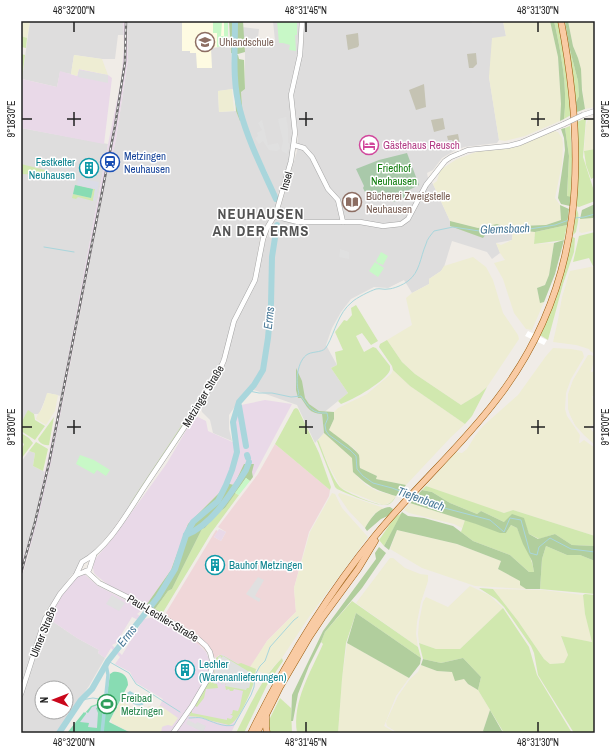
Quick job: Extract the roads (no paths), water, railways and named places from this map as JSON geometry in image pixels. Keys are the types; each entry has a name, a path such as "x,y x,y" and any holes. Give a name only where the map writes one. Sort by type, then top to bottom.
{"main road":[{"path":"251,733 282,673 348,572 374,537 460,442 500,395 526,357 549,310 561,276 567,251 572,222 576,157 568,62 561,21"},
{"path":"257,733 289,672 318,624 358,569 387,523"},
{"path":"267,712 267,733"}],"street":[{"name":"Insel","path":"274,216 291,161 294,145 295,133 291,95 300,55 302,21"},
{"path":"274,216 298,222 360,222 383,226 401,224 408,219 426,185 445,161 463,152 477,149 512,146 595,111"},
{"path":"294,145 304,148 312,157 328,189 338,200 343,222"},
{"name":"Metzinger Straße","path":"87,560 95,554 113,533 218,374 224,360 234,321 254,280 265,234 274,216"},
{"name":"Metzinger Straße","path":"91,566 95,554"},
{"path":"87,560 91,566 94,578"},
{"name":"Ulmer Straße","path":"21,694 45,619 60,594 76,575 82,562 87,560"},
{"path":"80,566 85,571"},
{"name":"Ulmer Straße","path":"76,575 85,571 91,566"},
{"name":"Paul-Lechler-Straße","path":"85,571 99,583 145,606 202,642 210,652 213,660 213,667 209,677 173,733"}],"water":[{"path":"130,691 145,700 143,705 134,704 128,699 127,693"}],"waterway":[{"name":"Erms","path":"235,21 234,66 237,99 251,144 276,199"},
{"name":"Glemsbach","path":"575,218 595,214"},
{"name":"Glemsbach","path":"298,395 297,378 299,366 304,357 310,353 321,351 326,348 340,317 347,306 354,300 376,289 393,288 406,282 412,277 417,269 427,240 434,231 453,227 486,232 505,228 523,230 555,225 569,220"},
{"name":"Erms","path":"59,733 81,700 92,689 108,661 158,597 175,569 186,535 193,522 218,501 226,485 237,452 233,422 239,402 254,385 263,370 268,338 271,304 272,257 277,225"},
{"path":"44,247 74,252"},
{"name":"Tiefenbach","path":"249,391 272,393 291,397 301,396 314,411 327,413 328,418 325,425 326,431 356,456 357,469 363,476 373,483 408,494"},
{"name":"Erms","path":"239,406 246,446"},
{"name":"Erms","path":"186,535 196,530 213,516 234,488 246,470 249,462"},
{"name":"Tiefenbach","path":"413,496 429,504 490,520 504,532 510,518 521,520 530,553 537,555 539,547 550,538 571,549 595,552"},
{"path":"189,718 200,718 222,725 234,725 251,695 254,687 255,675 265,661 270,647 298,617"},
{"path":"108,661 129,673 136,684 180,712"},
{"path":"102,733 108,675 106,664"},
{"path":"81,700 93,698 99,699"}],"railway":[{"path":"21,573 49,463 115,126 125,62 126,21"}],"place":[{"name":"Uhlandschule","path":"205,42"},
{"name":"Gästehaus Reusch","path":"369,145"},
{"name":"Metzingen Neuhausen","path":"110,162"},
{"name":"Festkelter Neuhausen","path":"89,168"},
{"name":"Bücherei Zweigstelle Neuhausen","path":"352,202"},
{"name":"Bauhof Metzingen","path":"215,565"},
{"name":"Lechler (Warenanlieferungen)","path":"185,670"},
{"name":"Freibad Metzingen","path":"107,704"}],"district":[{"name":"NEUHAUSEN AN DER ERMS","path":"261,222"}],"park label":[{"name":"Friedhof Neuhausen","path":"394,174"}]}
